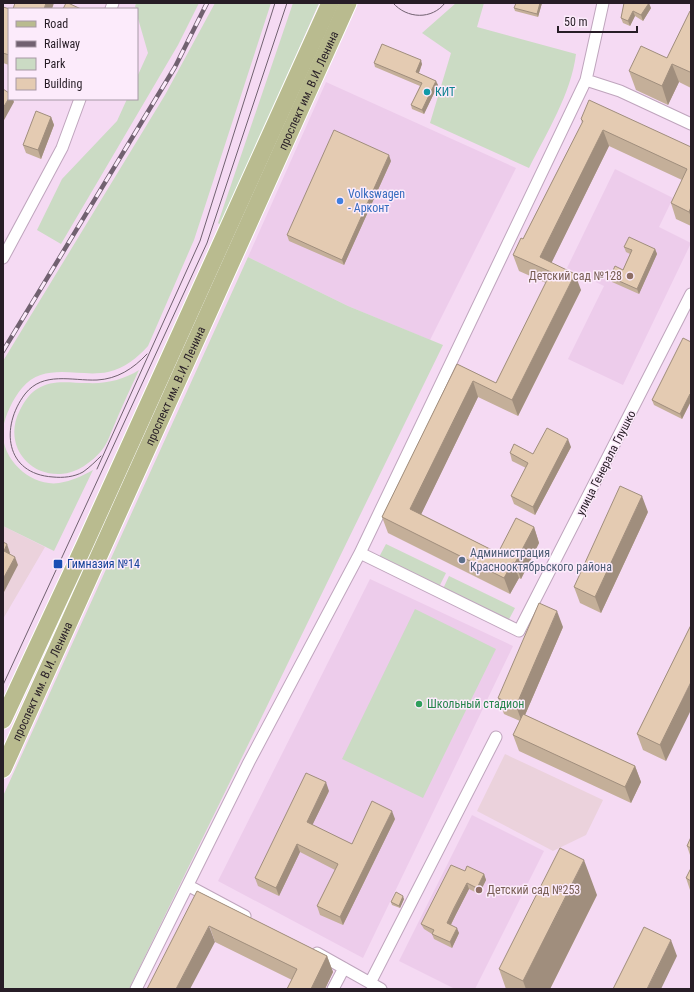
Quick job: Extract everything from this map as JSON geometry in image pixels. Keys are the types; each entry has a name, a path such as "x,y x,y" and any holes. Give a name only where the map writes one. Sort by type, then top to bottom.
{"main road":[{"name":"проспект им. В.И. Ленина","path":"3,720 85,544 330,3"},
{"name":"проспект им. В.И. Ленина","path":"3,769 348,3"}],"street":[{"path":"136,989 189,886 249,762 360,553 586,80 603,3"},
{"path":"586,80 620,91 691,124"},
{"path":"3,258 62,148 80,100"},
{"name":"улица Генерала Глушко","path":"360,553 519,630 691,294"},
{"path":"370,983 496,737"},
{"path":"189,886 256,922"},
{"path":"310,950 381,989"},
{"path":"333,989 344,968"}],"shaded area":[{"path":"326,82 516,168 430,340 348,306 248,257"},
{"name":"Детский сад №128","path":"615,169 673,198 659,227 691,243 623,385 568,359 604,286 567,268"},
{"path":"3,526 45,547 3,619"},
{"path":"370,579 513,646 363,958 218,881"},
{"path":"505,754 603,800 586,835 553,851 477,811"},
{"name":"Детский сад №253","path":"472,815 544,851 475,989 455,989 399,961"}],"green space":[{"path":"136,3 199,3 178,45 61,244 37,230 62,179 117,121 127,100 138,100 138,75 148,53 138,18 138,8 135,7"},
{"path":"215,3 271,3 194,240 148,346 140,355 130,362 120,368 108,372 52,373 41,375 31,380 22,388 13,402 3,429 3,361 165,95"},
{"path":"293,3 319,3 221,226 218,223"},
{"path":"456,3 484,3 477,27 576,54 564,98 529,168 430,123 451,53 422,33"},
{"path":"248,257 348,306 443,345 129,989 3,989 3,796"},
{"path":"139,370 105,445 89,463 73,472 61,474 48,473 37,469 28,463 21,455 16,445 14,434 15,422 23,404 34,391 43,386 55,383 108,382 121,379"},
{"path":"3,440 7,451 19,469 28,476 38,480 48,483 59,483 77,478 93,470 54,551 3,526"},
{"path":"386,544 446,573 438,589 378,559"},
{"path":"449,576 515,608 507,623 442,591"},
{"name":"Школьный стадион","path":"415,609 496,649 423,798 342,759"}],"building":[{"path":"15,3 46,3 44,8 13,8"},
{"path":"66,3 68,3 79,8 64,8"},
{"path":"516,3 540,3 537,14 514,8"},
{"path":"624,3 649,3 641,15 633,11 628,21 621,18"},
{"path":"3,7 8,8 8,55 3,53"},
{"path":"690,11 690,72 672,64 662,86 629,71 641,46 667,58"},
{"path":"382,44 421,60 416,72 436,81 422,110 411,105 422,83 374,63"},
{"path":"3,89 8,92 8,100 3,108"},
{"path":"589,100 691,147 691,207 689,212 671,203 687,169 603,130 540,257 575,274 512,400 473,381 410,509 498,553 516,518 534,527 515,563 513,562 504,578 382,517 457,364 496,383 551,272 513,255 521,238 523,239 583,121 581,119"},
{"path":"36,111 51,117 38,150 23,145"},
{"name":"Volkswagen - Арконт","path":"334,130 389,155 342,260 287,235"},
{"path":"629,237 655,249 637,289 610,277 615,266 623,270 632,250 624,247"},
{"path":"683,338 691,342 691,395 690,394 680,414 652,400"},
{"path":"547,428 568,439 533,507 511,496 528,463 510,453 514,444 533,454"},
{"path":"620,486 642,496 595,597 574,587"},
{"path":"3,542 7,544 4,551 15,557 3,579"},
{"path":"539,603 557,611 516,706 498,698"},
{"path":"691,625 691,682 660,745 637,734"},
{"path":"523,714 635,766 625,787 513,735"},
{"path":"306,773 326,782 307,822 352,844 372,801 392,811 340,917 317,906 338,864 297,844 276,888 255,878"},
{"path":"691,837 691,848 687,846"},
{"path":"560,848 584,860 523,981 499,969"},
{"path":"451,865 465,871 467,866 484,874 477,888 467,883 454,908 447,923 457,928 450,942 432,934 434,930 421,924"},
{"path":"691,868 691,881 686,878"},
{"path":"197,891 327,956 311,989 287,989 297,969 209,926 176,989 147,989"},
{"path":"396,892 403,896 399,906 391,902"},
{"path":"644,927 671,940 647,989 613,989"}],"tram line":[{"path":"97,469 200,241 275,3"},
{"path":"3,685 207,243 287,3"},
{"path":"393,3 405,12 412,15 427,15 440,9 445,3"},
{"path":"101,456 83,472 76,475 68,477 53,477 37,474 25,467 16,458 12,447 10,434 12,420 17,407 25,394 40,382 58,379 97,380 111,378 130,369 147,354"}],"railway":[{"path":"3,351 175,67 207,3"}],"place":[{"name":"КИТ","path":"427,92"},
{"name":"Volkswagen - Арконт","path":"340,201"},
{"name":"Детский сад №128","path":"630,276"},
{"name":"Администрация Краснооктябрьского района","path":"462,560"},
{"name":"Гимназия №14","path":"58,564"},
{"name":"Школьный стадион","path":"419,704"},
{"name":"Детский сад №253","path":"479,890"}]}
